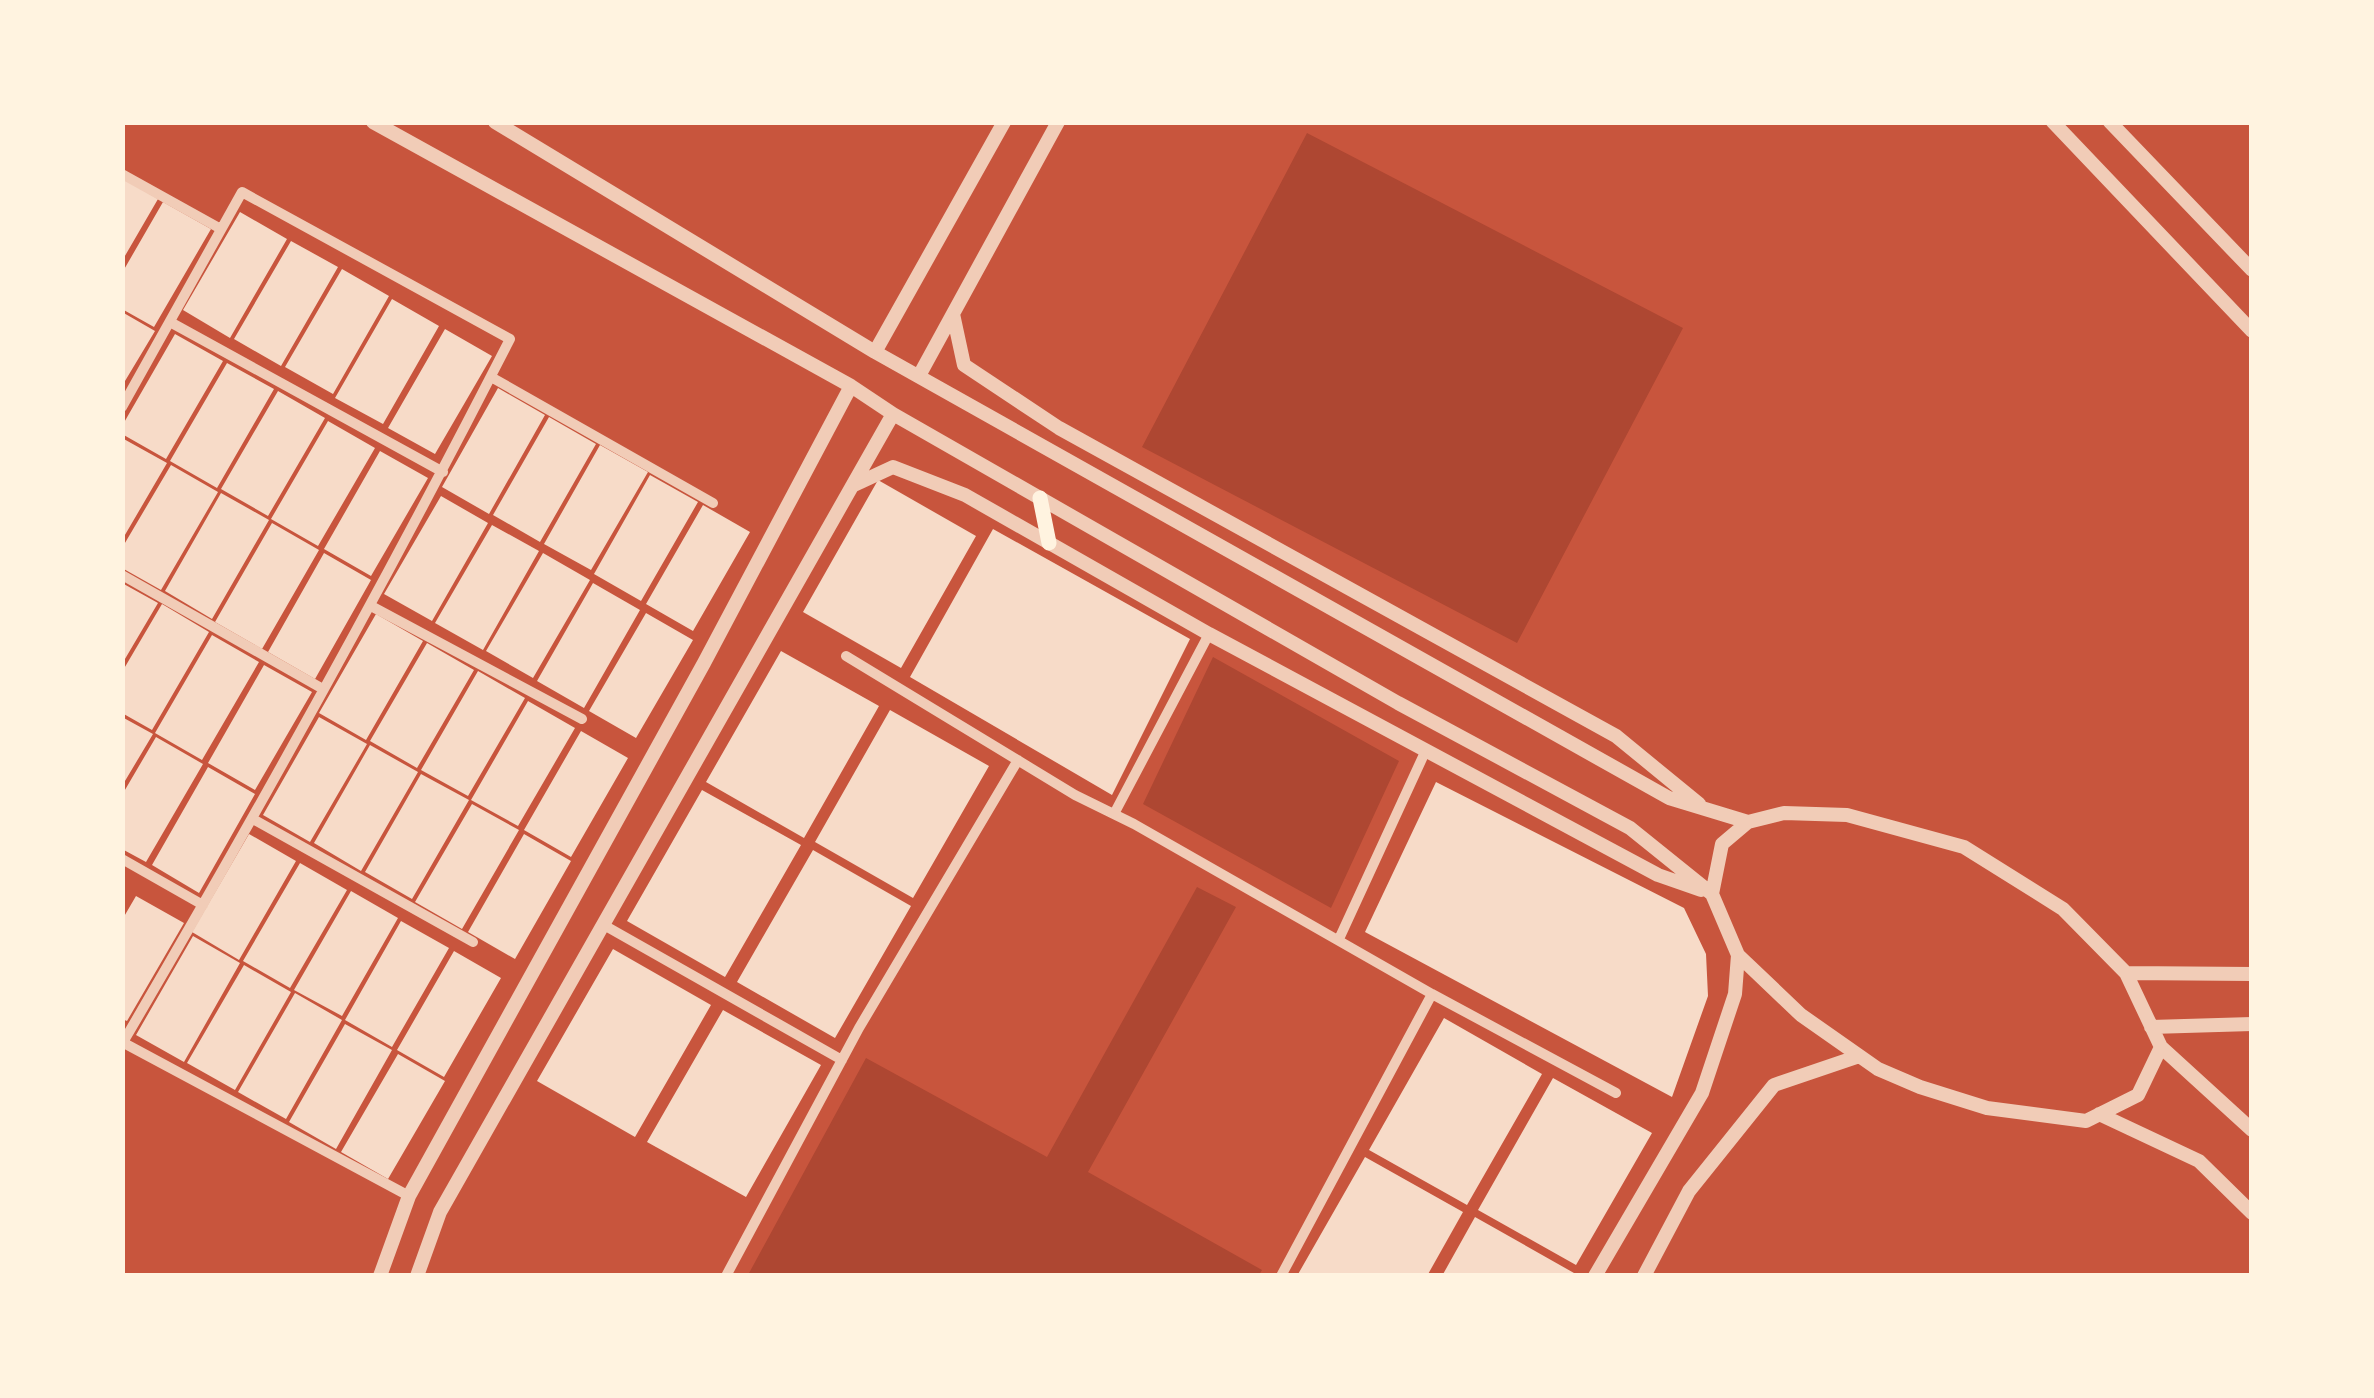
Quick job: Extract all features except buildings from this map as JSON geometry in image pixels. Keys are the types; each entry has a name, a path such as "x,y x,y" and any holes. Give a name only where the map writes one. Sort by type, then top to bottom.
{"main road":[{"path":"1040,498 1050,542"}],"street":[{"path":"373,122 851,386 1398,704 1630,828 1712,894 1738,955 1801,1015 1878,1069 1987,1108 2086,1121 2138,1095 2161,1047"},
{"path":"494,122 876,352 1669,798 1748,822"},
{"path":"876,352 1004,122"},
{"path":"920,374 1058,122"},
{"path":"2053,122 2252,330"},
{"path":"2110,122 2252,270"},
{"path":"122,174 221,229"},
{"path":"122,407 242,192 510,339 371,606 123,1043 409,1196"},
{"path":"953,314 964,365 1043,418 1616,736 1707,811"},
{"path":"170,322 443,472"},
{"path":"491,377 713,503"},
{"path":"380,1276 409,1196 704,663 851,386"},
{"path":"416,1276 440,1212 894,414"},
{"path":"851,486 894,468 966,495 1210,634 1658,875 1712,894"},
{"path":"122,576 324,689"},
{"path":"371,606 582,720"},
{"path":"1114,814 1210,634"},
{"path":"846,656 1018,760 1432,994 1616,1093"},
{"path":"1338,938 1426,750"},
{"path":"726,1276 842,1060 1018,760"},
{"path":"1712,894 1722,844 1748,822 1784,813 1846,814 1964,847 2063,909 2126,972 2161,1047 2252,1130"},
{"path":"253,819 473,942"},
{"path":"122,858 204,904"},
{"path":"602,924 842,1060"},
{"path":"1595,1276 1702,1093 1735,994 1738,955"},
{"path":"2126,972 2252,974"},
{"path":"1281,1276 1432,994"},
{"path":"2152,1027 2252,1024"},
{"path":"1644,1276 1689,1191 1774,1085 1859,1056"},
{"path":"2099,1114 2200,1161 2252,1212"}],"shaded area":[{"path":"1307,133 1683,328 1517,643 1142,447"},
{"path":"1213,657 1399,761 1331,908 1143,804"},
{"path":"1197,887 1236,907 1088,1172 1262,1270 1259,1275 748,1275 866,1058 1047,1157"}]}
